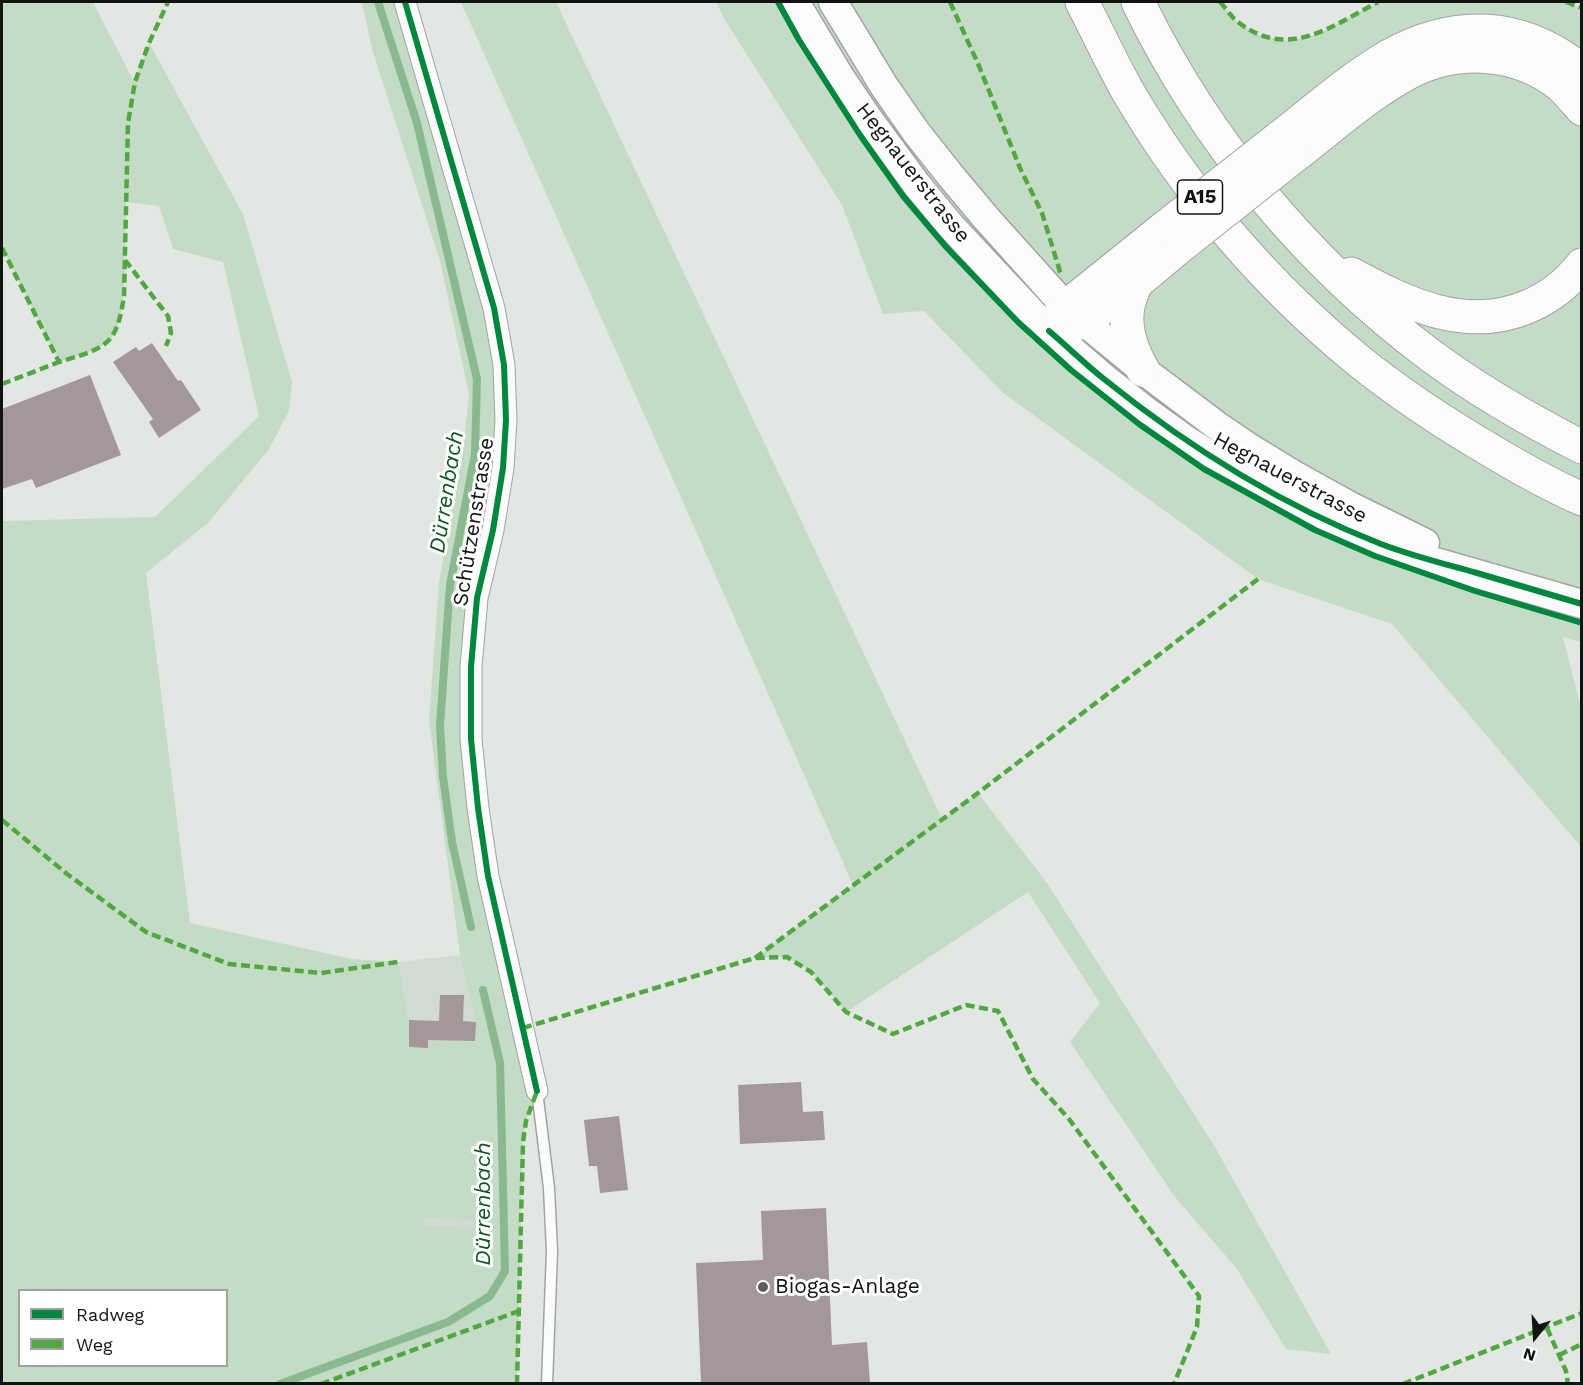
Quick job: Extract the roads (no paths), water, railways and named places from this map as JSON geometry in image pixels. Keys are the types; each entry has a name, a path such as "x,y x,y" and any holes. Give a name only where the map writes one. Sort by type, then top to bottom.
{"highway":[{"name":"A15","path":"1082,2 1128,91 1180,171 1211,212 1274,283 1332,339 1405,396 1456,430 1533,476 1581,499"},
{"name":"A15","path":"1138,2 1180,79 1234,159 1317,256 1376,311 1431,356 1519,413 1581,447"},
{"path":"1066,320 1286,147 1359,76 1404,49 1445,35 1484,31 1521,37 1553,50 1581,71"},
{"path":"1286,147 1410,72 1451,58 1466,56 1504,59 1528,66 1560,86 1581,109"},
{"path":"1143,370 1130,342 1128,306 1136,283 1170,239"},
{"path":"1317,256 1414,304 1444,314 1472,317 1500,316 1540,301 1556,291 1581,265"},
{"path":"1066,320 1136,283"}],"street":[{"name":"Schützenstrasse","path":"405,2 494,308 504,365 506,420 503,468 493,530 477,598 471,667 471,739 488,876 537,1091"},
{"name":"Hegnauerstrasse","path":"795,2 840,76 885,142 949,224 1066,320 1143,370 1216,425 1294,476 1464,562 1518,585"},
{"name":"Hegnauerstrasse","path":"833,2 884,86 916,132 1066,320 1104,378 1189,442 1270,491 1348,530 1418,557 1581,604"}],"lane":[{"path":"537,1091 549,1188 552,1241 547,1383"}],"waterway":[{"name":"Dürrenbach","path":"378,2 417,123 477,379 475,454 450,585 440,725 443,777 452,842 471,927"},
{"name":"Dürrenbach","path":"280,1384 448,1322 490,1296 505,1271 500,1063 483,990"}],"place":[{"name":"Biogas-Anlage","path":"763,1287"}]}
